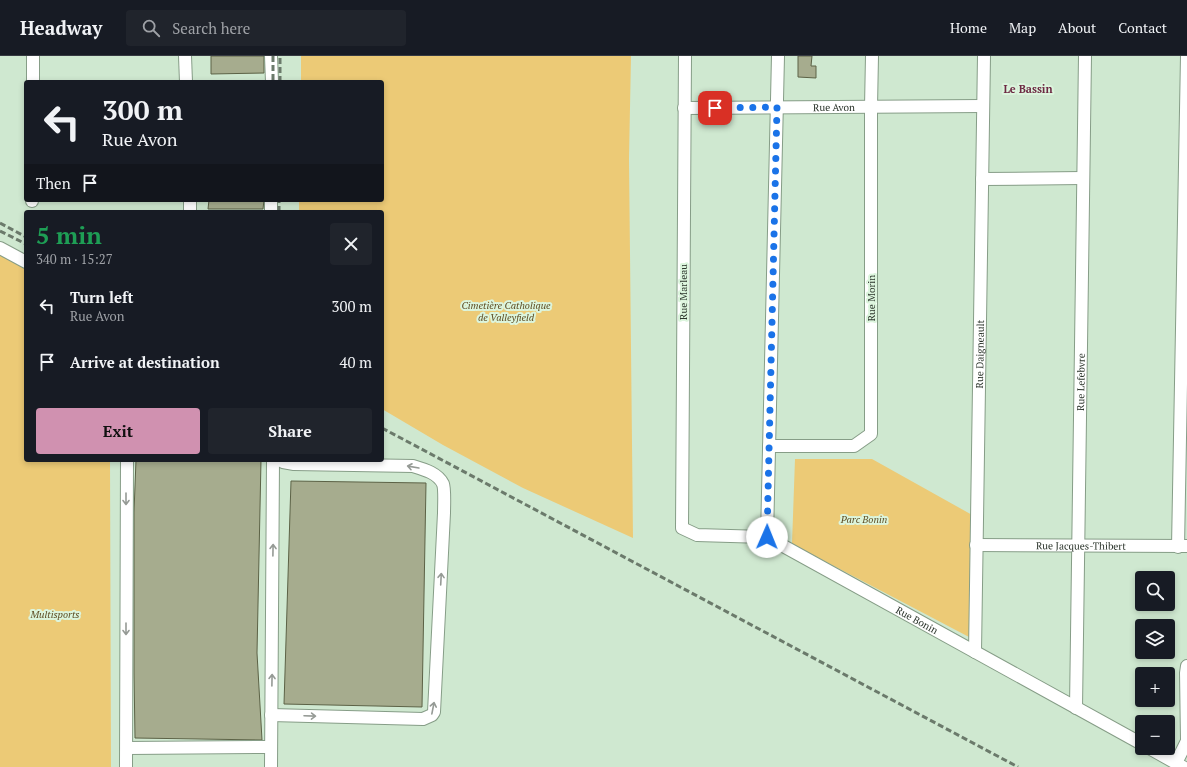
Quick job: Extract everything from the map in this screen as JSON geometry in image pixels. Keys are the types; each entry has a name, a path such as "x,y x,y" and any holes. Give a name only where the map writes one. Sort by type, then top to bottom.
{"street":[{"path":"33,56 33,80"},
{"path":"185,56 186,80"},
{"path":"271,56 272,80"},
{"name":"Rue Marleau","path":"682,528 685,56"},
{"path":"767,537 778,56"},
{"name":"Rue Morin","path":"769,446 854,446 872,434 872,56"},
{"name":"Rue Daigneault","path":"975,652 984,56"},
{"name":"Rue Lefebvre","path":"1076,708 1085,56"},
{"path":"1183,547 1187,56"},
{"name":"Rue Avon","path":"684,108 983,106"},
{"path":"982,179 1083,178"},
{"path":"0,248 24,261"},
{"path":"126,767 127,462"},
{"path":"271,767 274,462"},
{"path":"271,715 423,719 432,715 434,712 444,513 443,484 438,478 428,471 413,466 294,464 283,462"},
{"name":"Rue Bonin","path":"682,528 697,535 767,537 1135,740"},
{"name":"Rue Jacques-Thibert","path":"976,544 1183,547"},
{"path":"1162,755 1180,765 1187,741 1187,666"},
{"path":"127,748 272,747"}],"green space":[{"name":"Cimetière Catholique de Valleyfield","path":"301,56 631,56 629,159 633,538 523,488 443,445 384,410 384,210 299,210 299,202 384,202 384,80 301,80"},
{"name":"Multisports","path":"0,245 24,257 24,462 110,462 111,767 0,767"},
{"name":"Parc Bonin","path":"795,459 872,459 974,516 969,637 792,544"}],"building":[{"path":"211,56 264,56 264,73 211,74"},
{"path":"798,56 812,56 811,66 816,66 816,78 798,77"},
{"path":"209,202 264,202 263,209 208,209"},
{"path":"136,462 261,462 257,653 262,740 135,738 134,512"},
{"path":"291,481 426,483 422,707 284,704"}],"railway":[{"path":"273,56 273,80"},
{"path":"280,56 280,80"},
{"path":"279,202 279,210"},
{"path":"0,223 24,236"},
{"path":"0,231 24,243"},
{"path":"384,429 1018,767"}],"district":[{"name":"Le Bassin","path":"1028,89"}],"route":[{"path":"715,108 777,107 767,537"}]}
